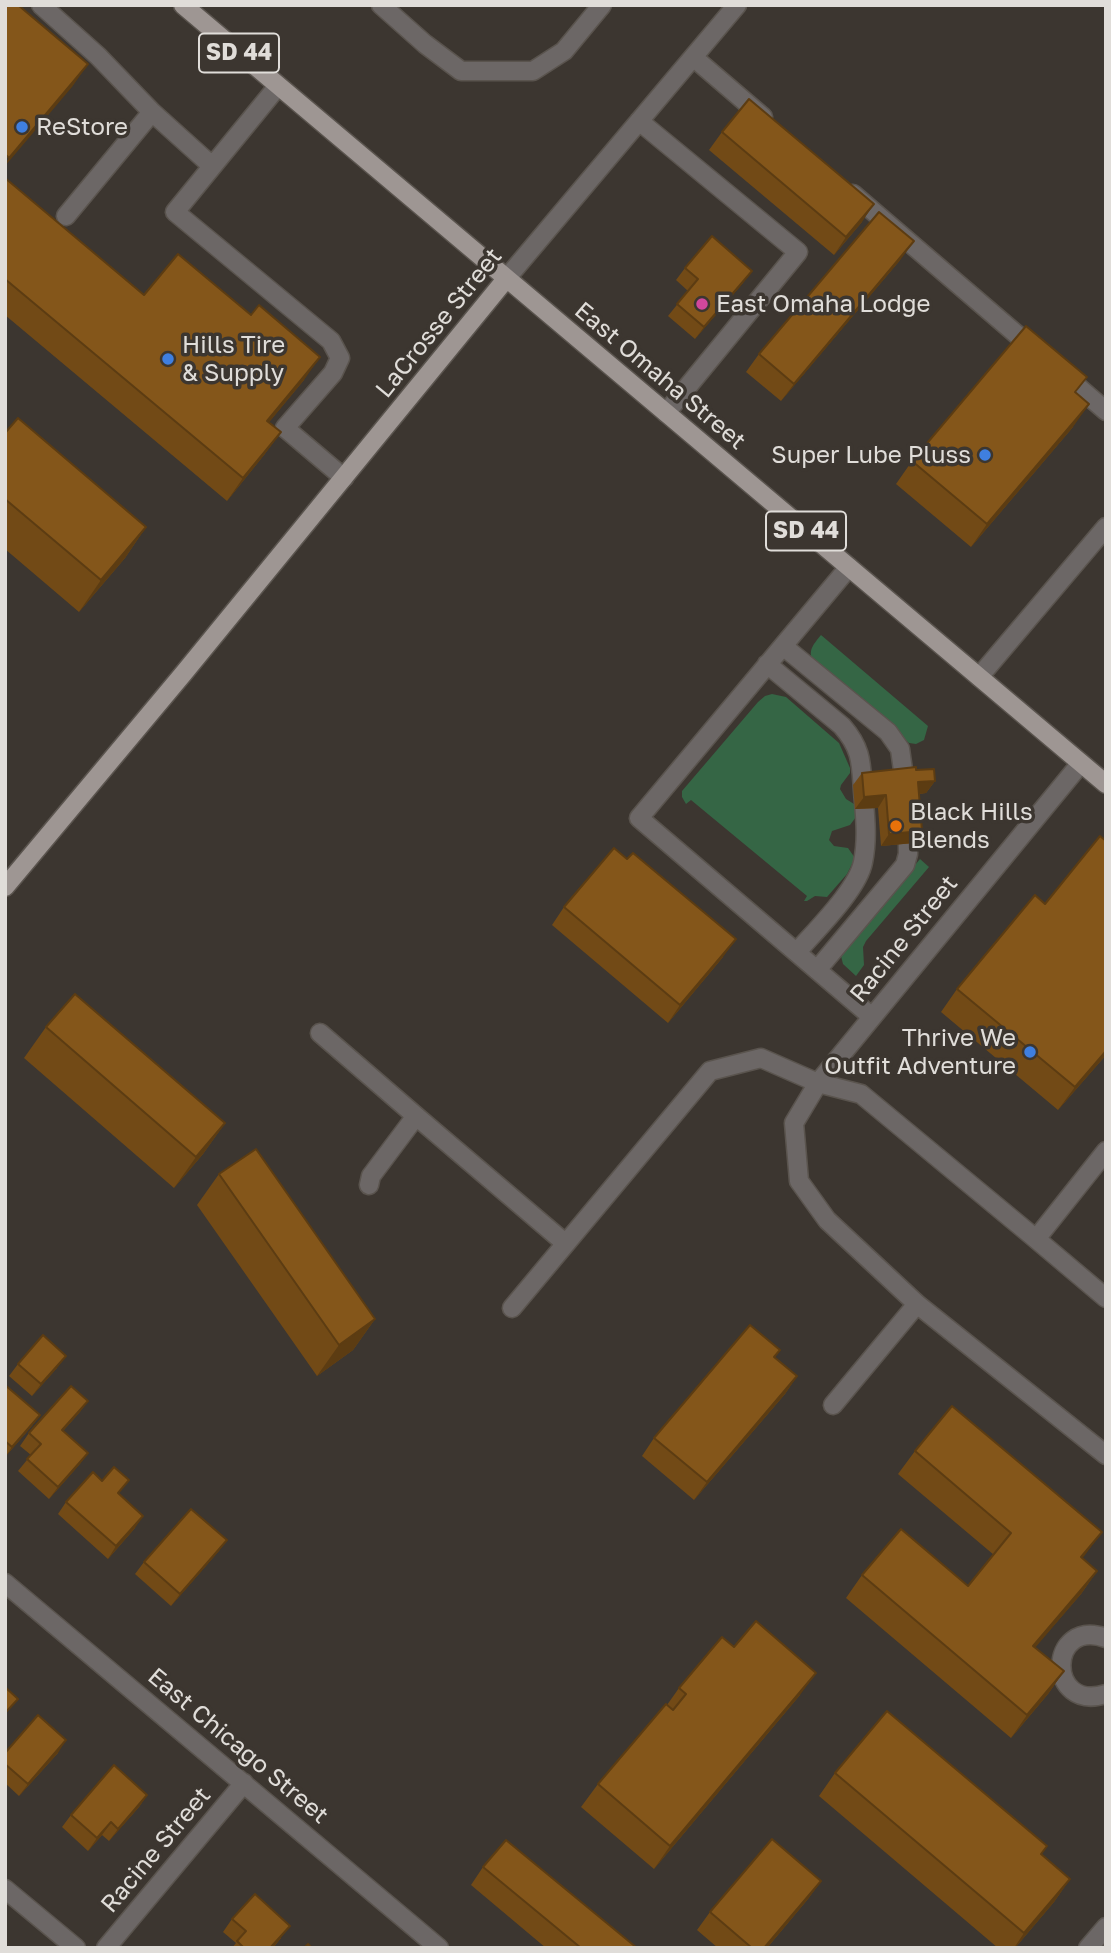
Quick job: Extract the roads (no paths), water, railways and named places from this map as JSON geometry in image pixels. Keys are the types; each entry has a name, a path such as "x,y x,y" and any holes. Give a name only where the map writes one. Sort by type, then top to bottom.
{"main road":[{"name":"East Omaha Street","path":"183,5 1106,784"},
{"name":"LaCrosse Street","path":"5,887 506,279"}],"street":[{"path":"41,5 212,166"},
{"path":"381,5 461,71 533,71 564,51 602,5"},
{"name":"LaCrosse Street","path":"506,279 737,5"},
{"path":"694,57 778,130"},
{"path":"278,86 175,212 331,341 340,358 333,373 285,428 344,478"},
{"path":"66,216 152,112"},
{"path":"639,121 798,252 666,413"},
{"path":"841,184 1106,411"},
{"path":"979,677 1106,527"},
{"path":"849,567 639,818 872,1017"},
{"path":"783,646 888,732 900,749 904,768 909,841 905,865 817,970"},
{"path":"767,664 842,726 858,748 861,767 866,839 863,865 852,886 797,952"},
{"name":"Racine Street","path":"1081,763 818,1083 794,1124 799,1181 828,1220 918,1304 1106,1455"},
{"path":"320,1033 565,1243"},
{"path":"512,1308 710,1071 761,1058 818,1083 862,1094 1106,1298"},
{"path":"369,1185 371,1176 416,1116"},
{"path":"1036,1239 1106,1151"},
{"path":"833,1405 918,1304"},
{"name":"East Chicago Street","path":"5,1583 439,1948"},
{"path":"1106,1638 1084,1634 1075,1639 1061,1656 1060,1666 1062,1677 1075,1693 1096,1698 1106,1695"},
{"name":"Racine Street","path":"106,1948 244,1783"},
{"path":"5,1888 76,1948"},
{"path":"1088,1948 1106,1927"}],"place":[{"name":"ReStore","path":"22,127"},
{"name":"East Omaha Lodge","path":"702,304"},
{"name":"Hills Tire & Supply","path":"168,359"},
{"name":"Super Lube Pluss","path":"985,455"},
{"name":"Black Hills Blends","path":"896,826"},
{"name":"Thrive We Outfit Adventure","path":"1030,1052"}]}
